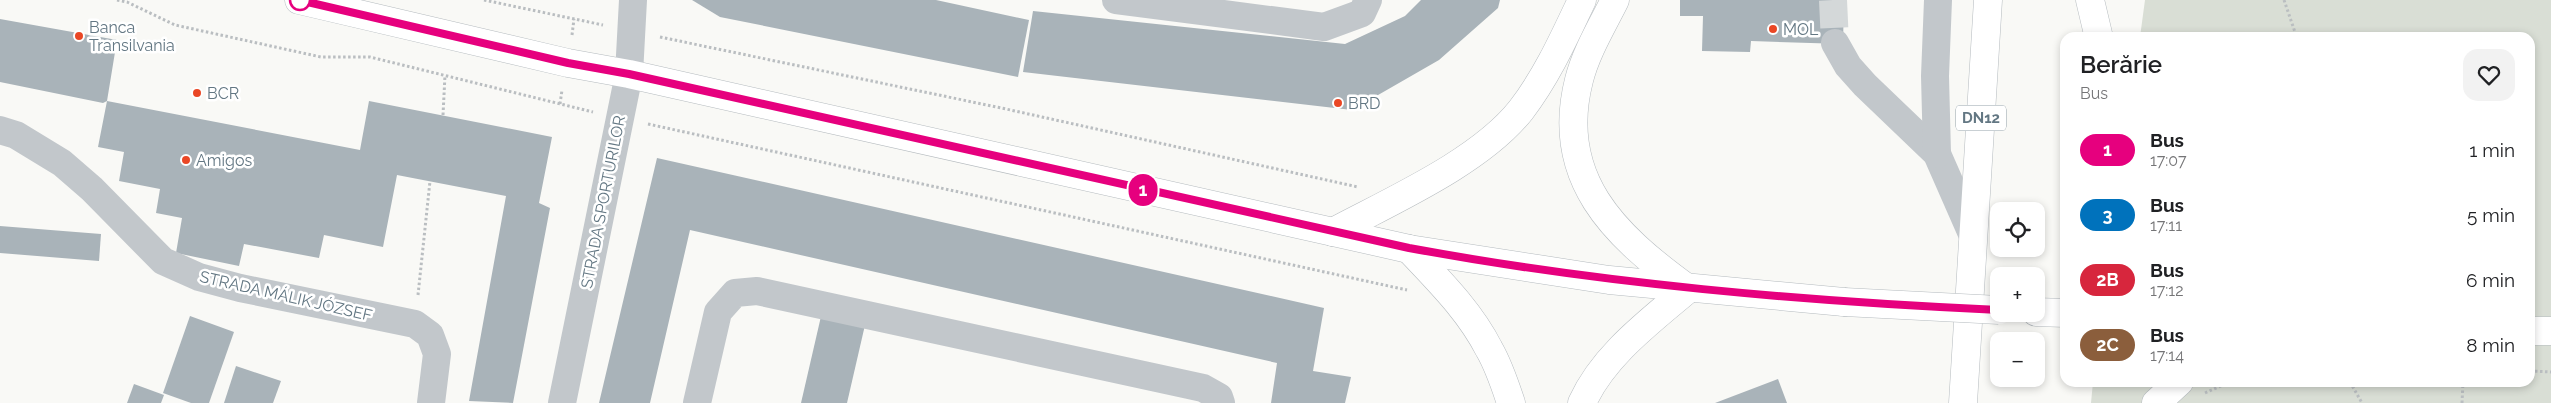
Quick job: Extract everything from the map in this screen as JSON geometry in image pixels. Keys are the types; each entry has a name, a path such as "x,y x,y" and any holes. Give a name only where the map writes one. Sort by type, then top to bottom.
{"main road":[{"path":"299,0 568,63 629,74 1409,248 1538,270 1688,289 1844,302 1990,310"},
{"path":"1332,232 1464,161 1490,141 1520,112 1544,77 1582,0"},
{"path":"1615,0 1589,52 1579,79 1572,117 1574,151 1587,186 1603,211 1636,249 1688,289"},
{"name":"DN12","path":"1963,403 1988,0"},
{"path":"2090,0 2098,32"},
{"path":"1409,248 1457,301 1475,325 1490,350 1511,403"},
{"path":"1582,403 1601,371 1623,347 1688,289"},
{"path":"2535,331 2551,331"},
{"path":"2156,403 2174,387"}],"street":[{"name":"STRADA SPORTURILOR","path":"562,403 629,74 633,0"},
{"path":"1116,0 1289,11 1324,27 1362,13 1368,0"},
{"path":"1938,0 1934,76 1937,154 1973,236"},
{"path":"1835,43 1848,66 1865,85 1937,154"},
{"name":"STRADA MÁLIK JÓZSEF","path":"0,130 16,135 62,163 92,188 163,261 199,277 240,288 415,324"},
{"path":"697,403 718,312 735,293 758,291 1203,388 1219,397 1221,403"},
{"path":"415,324 430,335 436,354 430,403"}],"path":[{"path":"117,0 127,2 175,26 321,57 370,57 619,119 1409,290"},
{"path":"484,0 1006,109 1400,196"},
{"path":"2284,0 2295,32"},
{"path":"443,115 445,75"},
{"path":"415,324 430,181"},
{"path":"2535,371 2551,372"},
{"path":"2353,387 2362,403"},
{"path":"2462,403 2463,387"}],"shaded area":[{"path":"2145,0 2551,0 2551,403 2091,403 2093,387 2535,387 2535,32 2141,32"}],"building":[{"path":"692,0 936,0 1029,20 1018,77 720,17"},
{"path":"1421,0 1500,0 1498,8 1439,60 1352,110 1023,72 1033,11 1345,44 1405,16"},
{"name":"MOL","path":"1680,0 1844,0 1843,44 1751,41 1750,52 1702,51 1703,16 1680,16"},
{"path":"0,19 117,40 107,101 103,103 0,82"},
{"path":"107,101 360,150 369,101 552,137 539,203 550,208 513,403 469,401 506,196 397,175 383,247 324,235 319,258 244,244 239,266 176,253 182,218 156,213 160,189 119,181 124,152 98,147"},
{"path":"657,158 1324,308 1313,371 1351,377 1345,403 1271,403 1277,363 690,230 650,403 599,403"},
{"path":"0,226 101,234 99,261 0,253"},
{"path":"822,312 865,325 847,403 801,403"},
{"path":"190,316 234,332 209,403 191,403 163,393"},
{"path":"236,366 281,381 273,403 224,403"},
{"path":"1778,379 1787,403 1715,403"},
{"path":"134,384 164,395 161,403 127,403"}],"tunnel":[{"path":"1833,0 1835,43"}],"bus line":[{"name":"1","path":"299,0 568,63 629,74 1409,248 1538,270 1688,289 1844,302 1990,310"}],"place":[{"name":"MOL","path":"1773,29"},
{"name":"Banca Transilvania","path":"79,36"},
{"name":"BCR","path":"197,93"},
{"name":"BRD","path":"1338,103"},
{"name":"Amigos","path":"186,160"}]}
